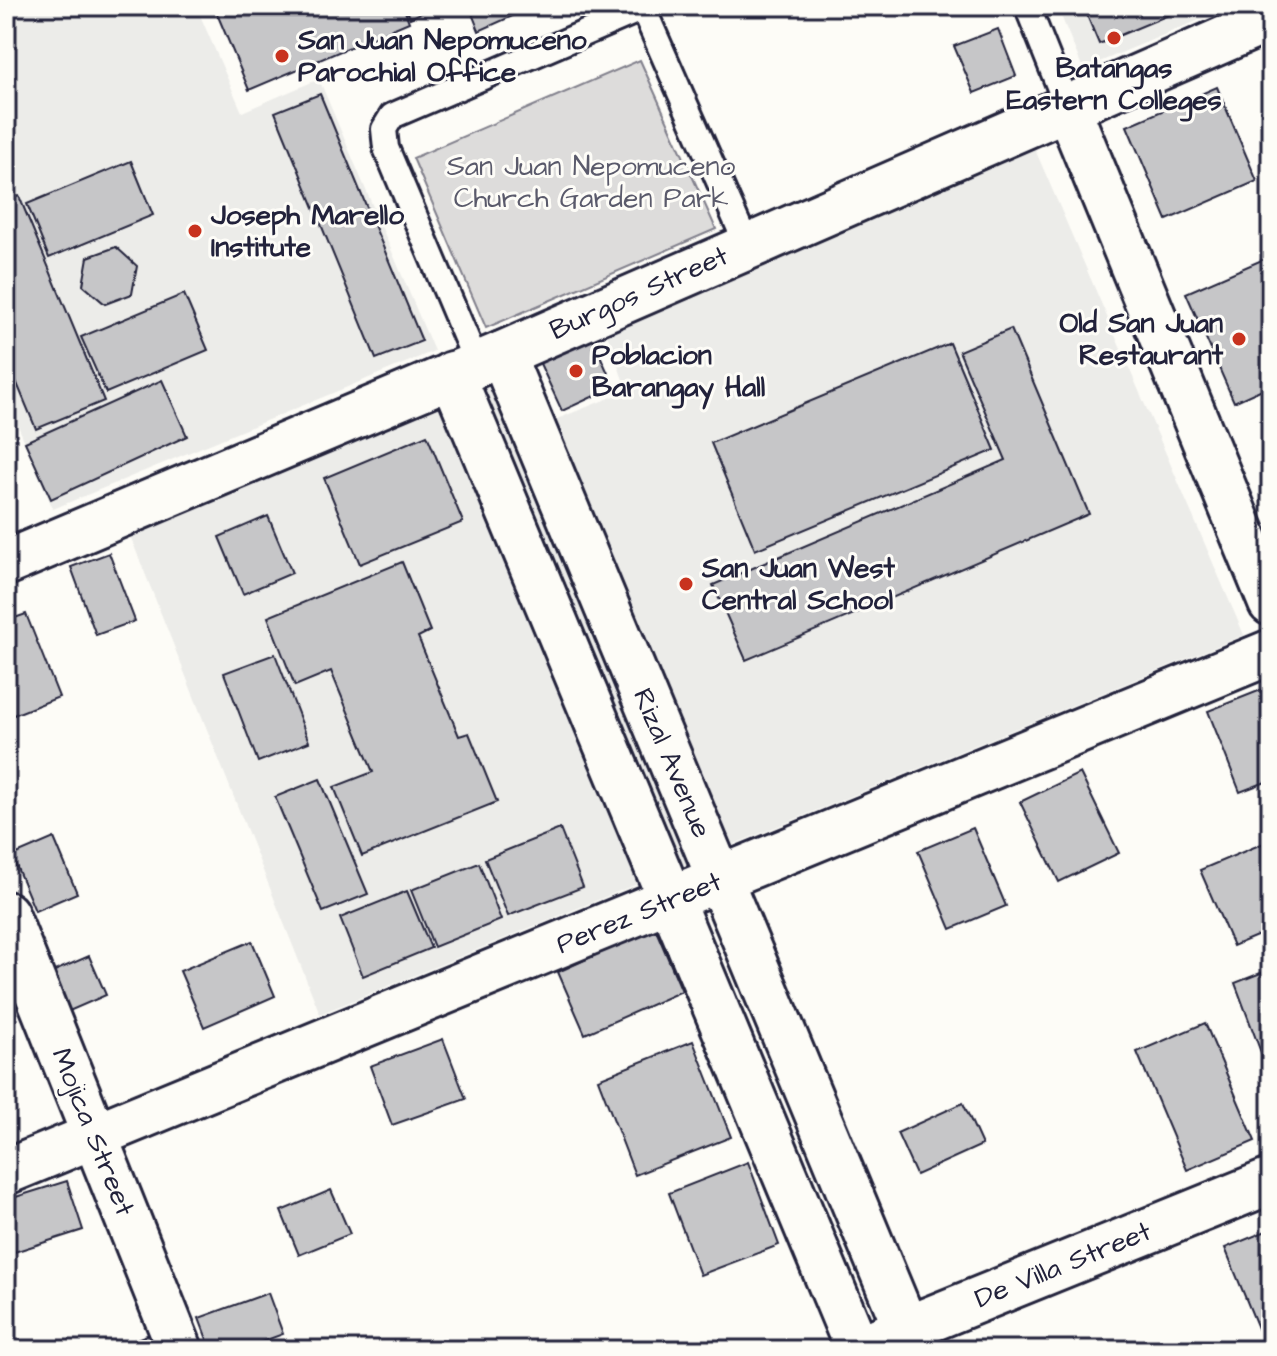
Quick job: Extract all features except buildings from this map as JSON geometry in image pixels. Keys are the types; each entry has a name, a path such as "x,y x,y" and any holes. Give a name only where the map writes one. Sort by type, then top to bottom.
{"street":[{"name":"Burgos Street","path":"6,563 477,364 1271,19"},
{"path":"1067,106 1271,603"},
{"name":"Rizal Avenue","path":"477,364 612,619 911,1339"},
{"name":"Rizal Avenue","path":"477,364 563,640 857,1350"},
{"path":"563,640 612,619"},
{"name":"Perez Street","path":"6,1172 1271,652"},
{"name":"Mojica Street","path":"6,914 180,1350"},
{"name":"De Villa Street","path":"857,1350 911,1339 1271,1181"}],"lane":[{"path":"1027,6 1067,106"},
{"path":"477,364 386,148 384,129 392,116 643,7 747,245"}],"shaded area":[{"name":"Joseph Marello Institute","path":"6,6 196,6 242,112 319,79 434,351 53,509 6,397"},
{"name":"Batangas Eastern Colleges","path":"1057,6 1232,6 1083,69"},
{"name":"San Juan West Central School","path":"1034,147 1244,635 320,1014 129,533 529,362 552,421 627,391 605,329"}],"green space":[{"name":"San Juan Nepomuceno Church Garden Park","path":"640,60 716,229 486,328 413,158"}],"place":[{"name":"Batangas Eastern Colleges","path":"1114,38"},
{"name":"San Juan Nepomuceno Parochial Office","path":"282,56"},
{"name":"Joseph Marello Institute","path":"195,231"},
{"name":"Old San Juan Restaurant","path":"1239,339"},
{"name":"Poblacion Barangay Hall","path":"576,371"},
{"name":"San Juan West Central School","path":"686,584"}]}
